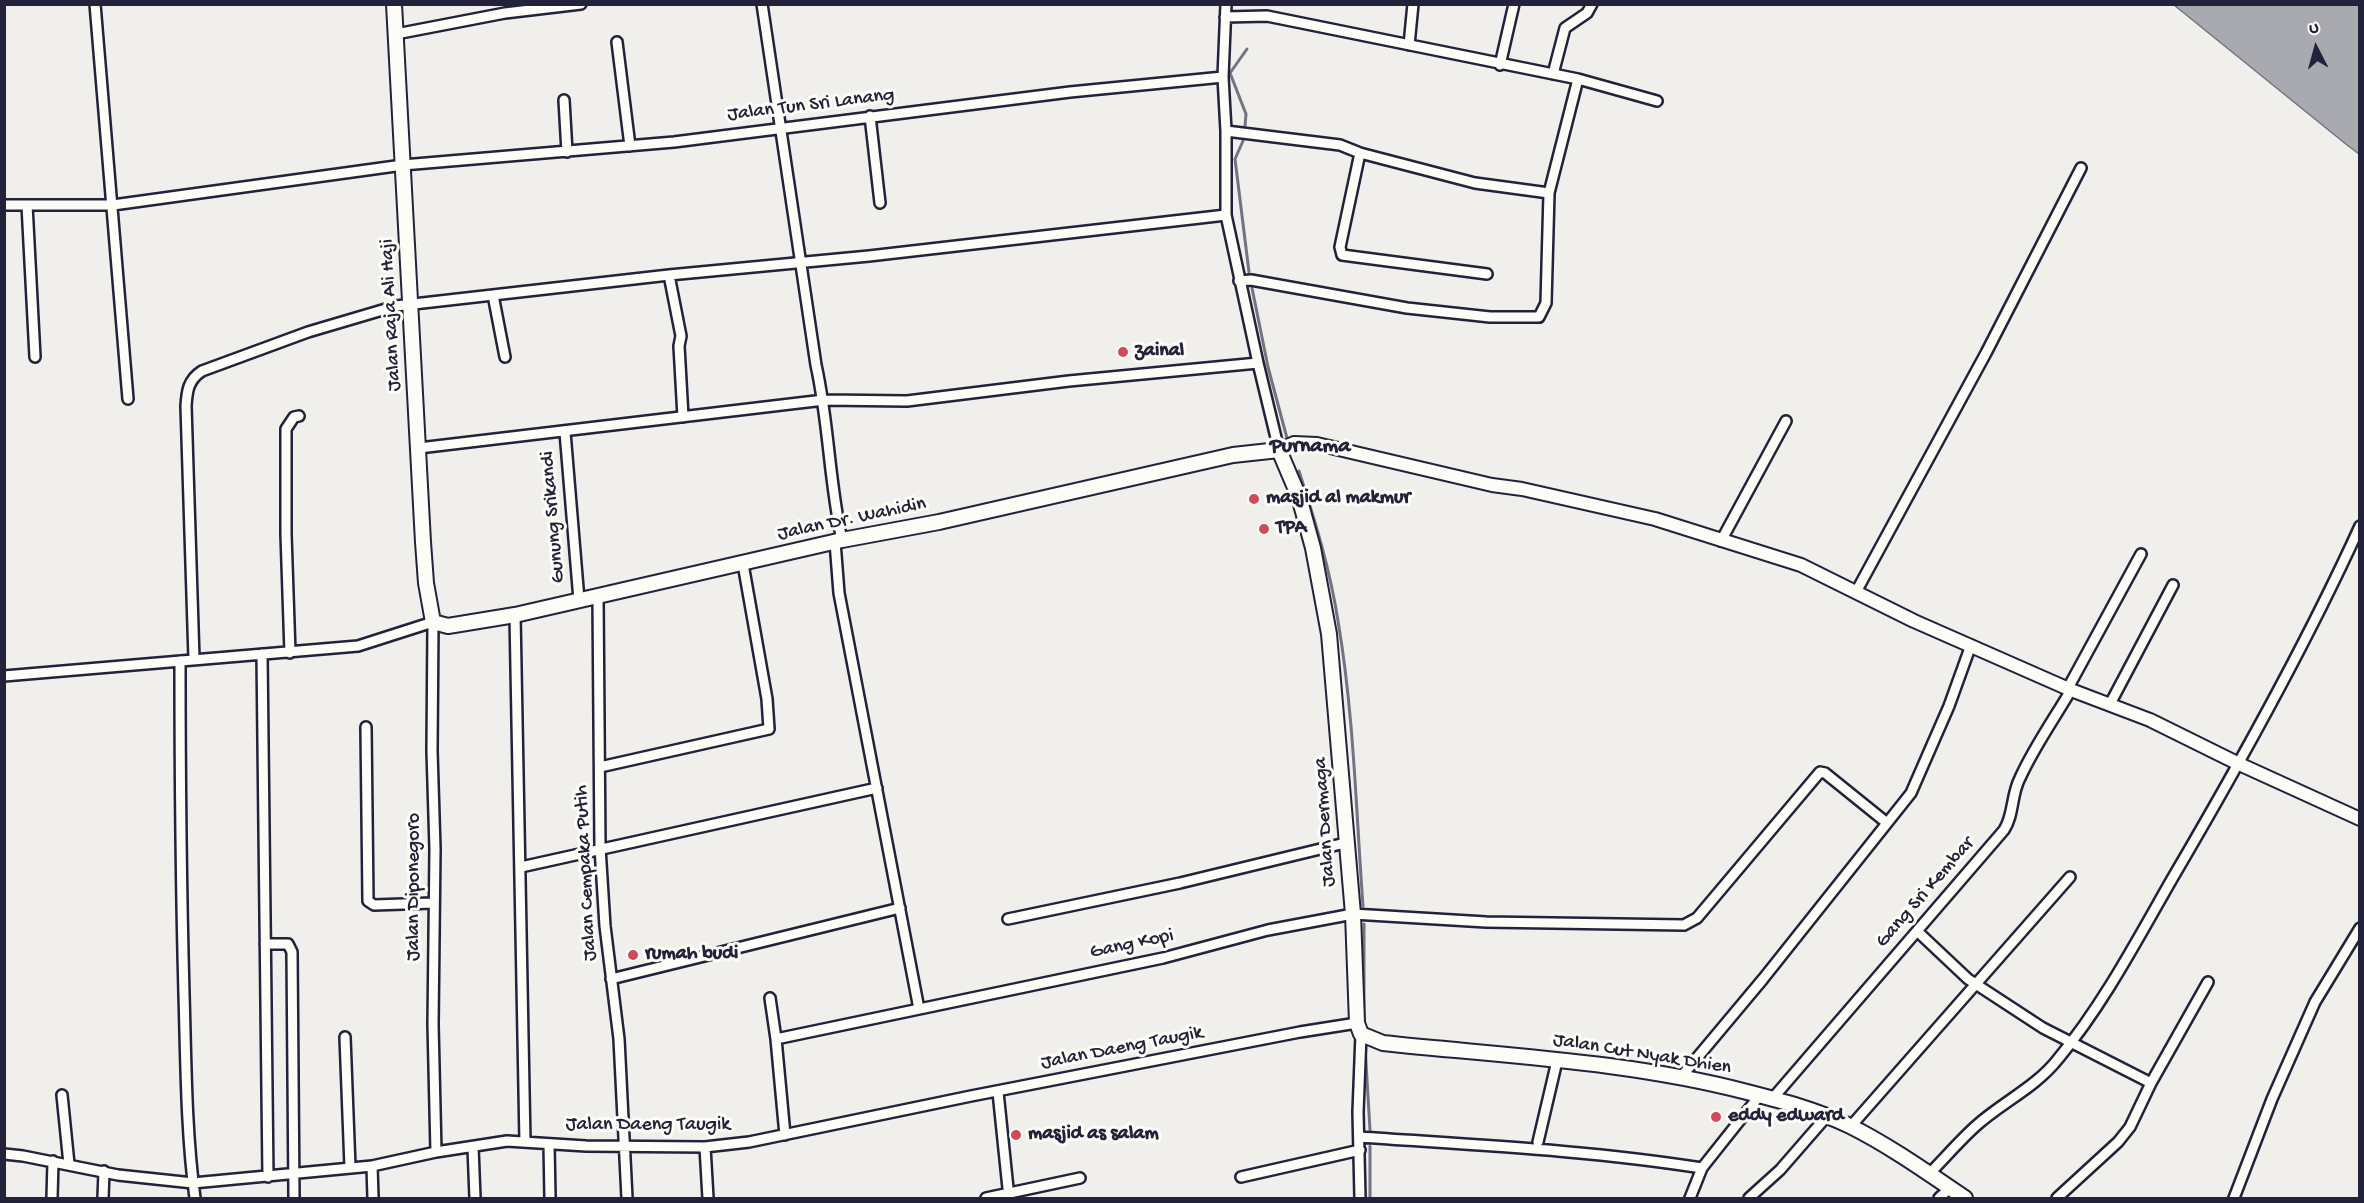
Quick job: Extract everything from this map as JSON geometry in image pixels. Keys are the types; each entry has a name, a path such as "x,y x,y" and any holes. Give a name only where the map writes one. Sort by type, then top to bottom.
{"main road":[{"name":"Jalan Raja Ali Haji","path":"394,4 426,583 433,622"},
{"name":"Jalan Dr. Wahidin","path":"433,622 448,626 515,615 838,541 939,522 1233,455 1279,450"},
{"name":"Jalan Dermaga","path":"1279,450 1299,497 1322,592 1335,686 1345,843 1353,914 1359,1029"},
{"name":"Jalan Cut Nyak Dhien","path":"1359,1029 1383,1043 1557,1061 1681,1077 1766,1097 1851,1126 1965,1198"}],"street":[{"path":"95,4 128,399"},
{"path":"396,34 505,13 581,4"},
{"path":"762,4 816,365 824,399 826,441 838,541 839,593 919,1009"},
{"path":"1226,4 1222,77 1226,131 1226,215 1239,281 1279,450 1294,443 1317,444 1492,485 1522,489 1655,519 1801,565 1914,621 2069,689 2150,720 2360,819"},
{"path":"1409,45 1413,4"},
{"path":"1500,65 1514,4"},
{"path":"1553,74 1565,28 1587,13 1592,4"},
{"path":"1225,17 1267,16 1578,79 1658,101"},
{"path":"617,42 630,146"},
{"name":"Jalan Tun Sri Lanang","path":"4,204 112,205 403,165 630,146 1070,92 1222,77"},
{"path":"1239,281 1251,279 1407,308 1490,317 1539,317 1546,303 1549,193 1578,79"},
{"path":"564,100 567,152"},
{"path":"870,116 880,203"},
{"path":"1226,131 1341,145 1360,153 1475,183 1549,193"},
{"path":"1360,153 1340,247 1342,255 1487,274"},
{"path":"1856,592 1986,353 2081,168"},
{"path":"27,205 35,357"},
{"path":"194,659 186,406 190,382 202,371 308,333 396,306 411,297 493,295 801,261 869,256 1226,215"},
{"path":"669,275 681,336 683,417"},
{"path":"493,295 505,357"},
{"path":"419,448 824,399 907,401 1069,381 1258,363"},
{"path":"290,653 286,534 286,429 294,417 299,417"},
{"path":"1721,541 1786,421"},
{"name":"Gunung Srikandi","path":"565,432 579,600"},
{"path":"1929,1174 1977,1125 2038,1079 2071,1042 2142,930 2237,763 2319,611 2360,526"},
{"name":"Gang Sri Kembar","path":"1690,1198 1702,1168 1917,931 2008,825 2012,800 2020,777 2141,554"},
{"path":"600,767 769,729 767,699 743,564"},
{"path":"2110,704 2173,585"},
{"name":"Jalan Cempaka Putih","path":"598,597 600,848 605,926 619,1039 627,1198"},
{"path":"515,615 525,1142"},
{"path":"4,676 358,646 433,622"},
{"name":"Jalan Diponegoro","path":"433,622 436,1152"},
{"path":"1681,1077 1763,979 1911,793 1923,769 1971,645"},
{"path":"262,654 268,1177"},
{"path":"180,661 183,981 188,1143 195,1198"},
{"path":"366,728 368,901 374,904 433,903"},
{"name":"Gang Kopi","path":"776,1039 1163,958 1286,926 1353,914 1486,922 1684,925 1697,918 1820,772 1825,773 1887,823"},
{"path":"521,867 877,788"},
{"path":"1008,919 1180,883 1345,843"},
{"path":"1851,1126 2070,877"},
{"path":"611,979 900,908"},
{"path":"2234,1198 2272,1100 2315,1002 2360,928"},
{"path":"1917,931 1966,978 2043,1028 2151,1083"},
{"path":"265,944 288,944 292,952 294,1198"},
{"path":"2056,1198 2118,1143 2130,1127 2151,1083 2208,982"},
{"path":"770,998 785,1135"},
{"name":"Jalan Daeng Taugik","path":"4,1154 69,1164 118,1175 193,1183 372,1166 436,1152 507,1141 626,1147 705,1147 785,1135 942,1101 1300,1032 1359,1029"},
{"name":"Jalan Dermaga","path":"1359,1029 1360,1198"},
{"path":"345,1037 350,1167"},
{"path":"1538,1142 1557,1061"},
{"path":"998,1092 1009,1196"},
{"path":"62,1095 69,1164"},
{"path":"1749,1198 1779,1170 1827,1116"},
{"path":"1360,1137 1644,1159 1702,1168"},
{"path":"549,1144 550,1198"},
{"path":"473,1147 475,1198"},
{"path":"705,1147 708,1198"},
{"path":"1241,1177 1360,1149"},
{"path":"52,1161 52,1198"},
{"path":"372,1166 373,1198"},
{"path":"103,1198 104,1172"},
{"path":"986,1198 1009,1196 1080,1178"},
{"path":"1939,1198 1950,1188"}],"shaded area":[{"path":"2174,5 2359,5 2359,154 2347,145"}],"waterway":[{"path":"1245,126 1246,114 1230,73 1247,49"},
{"path":"1243,141 1235,159 1249,272"},
{"path":"1252,288 1268,367 1288,442"},
{"path":"1299,471 1326,564 1335,602 1343,656 1351,727 1363,906"},
{"path":"1364,924 1364,1025"},
{"path":"1365,1046 1370,1130"},
{"path":"1370,1146 1370,1198"}],"place":[{"name":"zainal","path":"1123,352"},
{"name":"masjid al makmur","path":"1254,499"},
{"name":"TPA","path":"1264,529"},
{"name":"rumah budi","path":"633,955"},
{"name":"eddy edward","path":"1716,1117"},
{"name":"masjid as salam","path":"1016,1135"}],"district":[{"name":"Purnama","path":"1310,448"}]}
